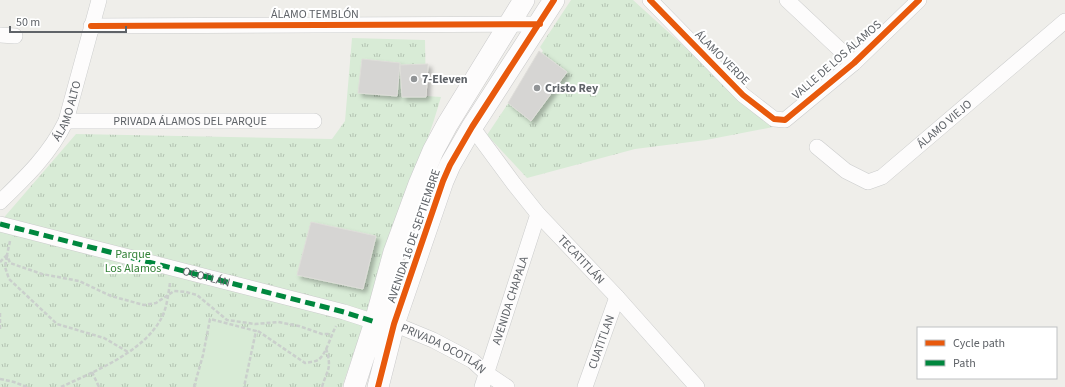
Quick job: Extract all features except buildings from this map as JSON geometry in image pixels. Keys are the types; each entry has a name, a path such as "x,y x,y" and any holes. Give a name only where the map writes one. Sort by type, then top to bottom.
{"street":[{"name":"ÁLAMO ALTO","path":"0,202 34,169 56,140 66,121 99,0"},
{"name":"AVENIDA 16 DE SEPTIEMBRE","path":"378,387 394,252 419,184 433,151 447,125 524,0"},
{"name":"AVENIDA 16 DE SEPTIEMBRE","path":"354,387 385,323 450,165 472,126 540,24 554,0"},
{"name":"ÁLAMO VERDE","path":"650,0 743,95 774,119 785,120"},
{"path":"787,0 854,63"},
{"name":"VALLE DE LOS ÁLAMOS","path":"785,120 854,63 919,0"},
{"name":"ÁLAMO VIEJO","path":"817,147 846,171 868,182 882,177 1065,21"},
{"name":"ÁLAMO TEMBLÓN","path":"91,26 540,24"},
{"path":"0,35 16,36"},
{"name":"PRIVADA ÁLAMOS DEL PARQUE","path":"66,121 314,120"},
{"name":"TECATITLÁN","path":"472,126 514,184 538,214 617,297 697,387"},
{"name":"AVENIDA CHAPALA","path":"484,380 538,214"},
{"name":"OCOTLÁN","path":"7,225 385,323"},
{"name":"CUATITLAN","path":"586,387 617,297"},
{"name":"PRIVADA OCOTLÁN","path":"385,323 433,340 473,362 484,380 507,387"}],"path":[{"path":"7,225 7,254 5,267 9,279 57,324 104,338 128,352"},
{"path":"0,262 7,254"},
{"path":"7,254 10,262 42,274 79,282 111,296 127,301 144,305 156,304 174,291 186,292 197,296 227,320 255,324 278,322 299,326 322,334 331,334"},
{"path":"61,387 123,357 154,329 162,317 166,305 173,269"},
{"path":"258,331 305,363 318,360 325,352 331,334 344,312"},
{"path":"0,313 0,329"},
{"path":"194,387 203,355 210,319 256,330 244,387"},
{"path":"322,387 329,372 330,362 326,347"},
{"path":"92,372 99,387"},
{"path":"0,379 27,387"}],"green space":[{"path":"571,0 633,0 773,127 706,140 635,149 527,178 487,135 543,51 540,47"},
{"name":"Parque Los Alamos","path":"352,38 425,40 426,96 441,97 342,387 0,387 0,222 76,134 332,139 345,121"},
{"path":"213,319 258,331 243,387 196,387 199,370"}],"marked path":[{"path":"0,224 344,312 375,322"}],"cycle path":[{"path":"378,387 394,324 443,181 450,165 472,127 554,0"},
{"path":"650,0 743,95 774,119 785,120 854,63 919,0"},
{"path":"91,26 540,24"}],"place":[{"name":"7-Eleven","path":"414,79"},
{"name":"Cristo Rey","path":"537,88"}]}
